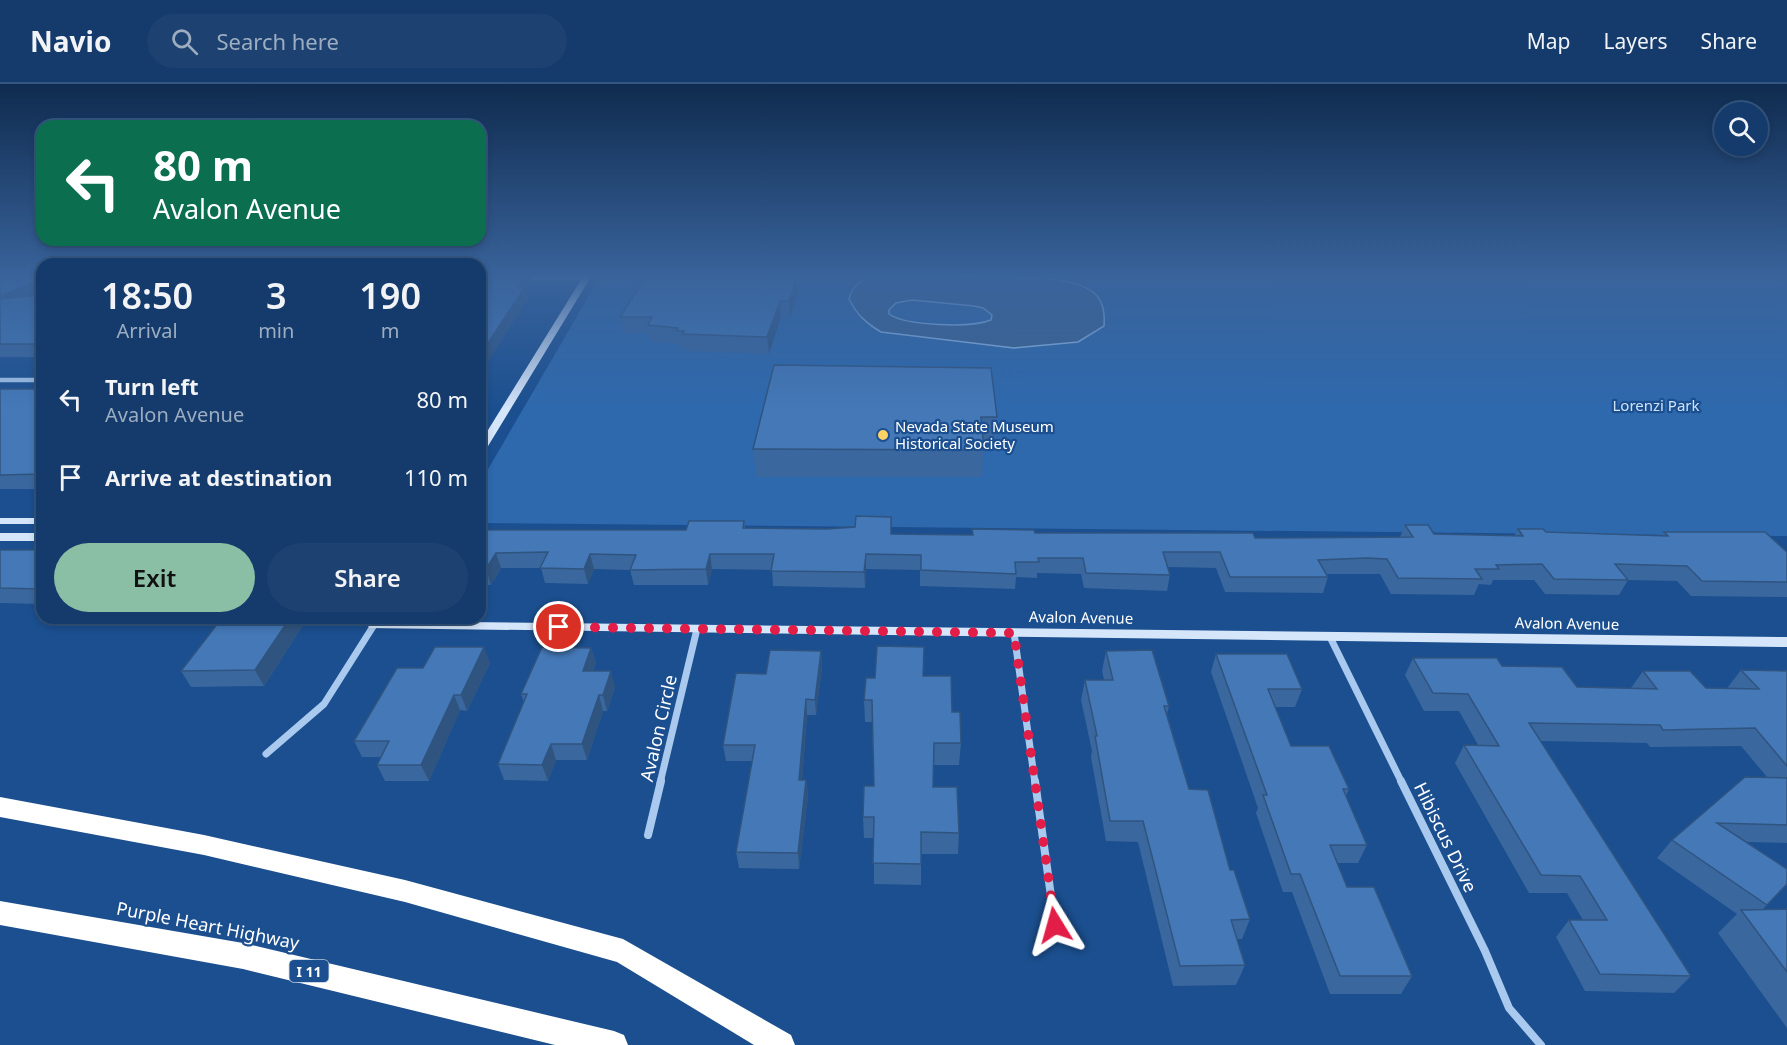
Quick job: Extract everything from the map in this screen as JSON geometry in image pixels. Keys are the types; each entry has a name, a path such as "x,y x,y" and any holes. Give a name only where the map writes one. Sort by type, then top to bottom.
{"highway":[{"path":"0,807 204,845 405,891 624,951 781,1045"},
{"name":"Purple Heart Highway","path":"0,913 243,956 614,1045"}],"street":[{"path":"486,441 561,320"},
{"path":"0,380 36,380"},
{"path":"0,521 36,520"},
{"path":"0,537 36,537"},
{"name":"Avalon Avenue","path":"486,623 697,629 1787,642"},
{"path":"266,754 324,704 374,624"},
{"name":"Avalon Circle","path":"648,835 697,629"},
{"path":"1014,633 1055,925"},
{"name":"Hibiscus Drive","path":"1330,637 1485,951 1509,1008 1541,1045"}],"green space":[{"name":"Lorenzi Park","path":"575,320 1787,320 1787,536 486,523 486,473"}],"shaded area":[{"path":"864,320 904,320 954,325 982,323 991,320 1104,320 1104,326 1078,342 1014,348 881,332"}],"building":[{"path":"0,320 36,320 36,344 0,344"},
{"path":"486,320 503,320 486,346"},
{"path":"651,320 773,320 767,337 682,334 684,331 677,331 678,328 648,325"},
{"name":"Nevada State Museum Historical Society","path":"774,365 991,368 997,417 981,417 984,450 753,449"},
{"path":"0,389 36,389 36,474 0,475"},
{"path":"856,516 891,517 891,534 973,535 972,529 1034,530 1035,533 1253,533 1255,538 1413,537 1405,525 1428,525 1434,534 1523,536 1518,529 1668,536 1664,532 1765,532 1787,552 1787,582 1702,581 1687,566 1615,564 1628,580 1554,579 1542,564 1496,565 1499,569 1475,569 1482,579 1398,578 1387,559 1366,558 1318,560 1328,577 1230,577 1220,552 1163,552 1170,575 1086,573 1083,558 1038,558 1039,562 1015,562 1016,574 921,570 921,555 866,554 864,572 771,571 774,554 710,554 706,569 630,570 636,555 590,554 584,569 540,568 548,552 496,553 486,569 486,530 686,530 689,521 744,521 743,528 855,527"},
{"path":"0,550 36,550 36,589 0,588"},
{"path":"217,624 286,624 255,670 181,671"},
{"path":"877,646 924,647 923,676 951,676 952,712 960,712 961,743 934,743 933,787 957,787 959,833 921,832 921,864 873,863 874,817 863,817 864,786 874,786 872,700 864,700 866,678 875,678"},
{"path":"435,647 484,647 461,695 454,695 421,765 377,765 389,741 354,741 397,668 423,668"},
{"path":"542,647 591,648 583,671 611,671 603,695 599,695 582,744 551,744 542,765 498,764 527,694 521,694"},
{"path":"770,650 821,651 815,700 806,699 799,780 806,780 798,853 736,852 755,745 723,745 736,673 766,674"},
{"path":"1152,650 1169,706 1164,706 1189,789 1208,790 1230,870 1234,870 1250,919 1231,920 1245,965 1180,966 1143,821 1110,821 1095,736 1097,736 1085,680 1113,680 1106,651"},
{"path":"1216,654 1287,654 1302,689 1268,689 1291,746 1329,746 1349,789 1343,789 1367,845 1330,845 1347,887 1374,887 1412,976 1340,976 1300,874 1291,874 1263,795 1267,795"},
{"path":"1413,658 1497,658 1502,666 1562,667 1577,687 1657,689 1643,671 1690,671 1706,688 1759,689 1741,670 1787,671 1787,766 1755,728 1663,730 1660,725 1529,723 1691,976 1600,974 1569,920 1607,920 1580,876 1541,875 1464,745 1499,746 1468,694 1433,693"},
{"path":"1745,777 1787,778 1787,825 1717,823 1787,869 1787,884 1767,905 1672,840"},
{"path":"1787,909 1787,972 1741,910"}],"place":[{"name":"Nevada State Museum Historical Society","path":"883,435"}],"route":[{"path":"559,627 1014,633 1055,925"}]}
